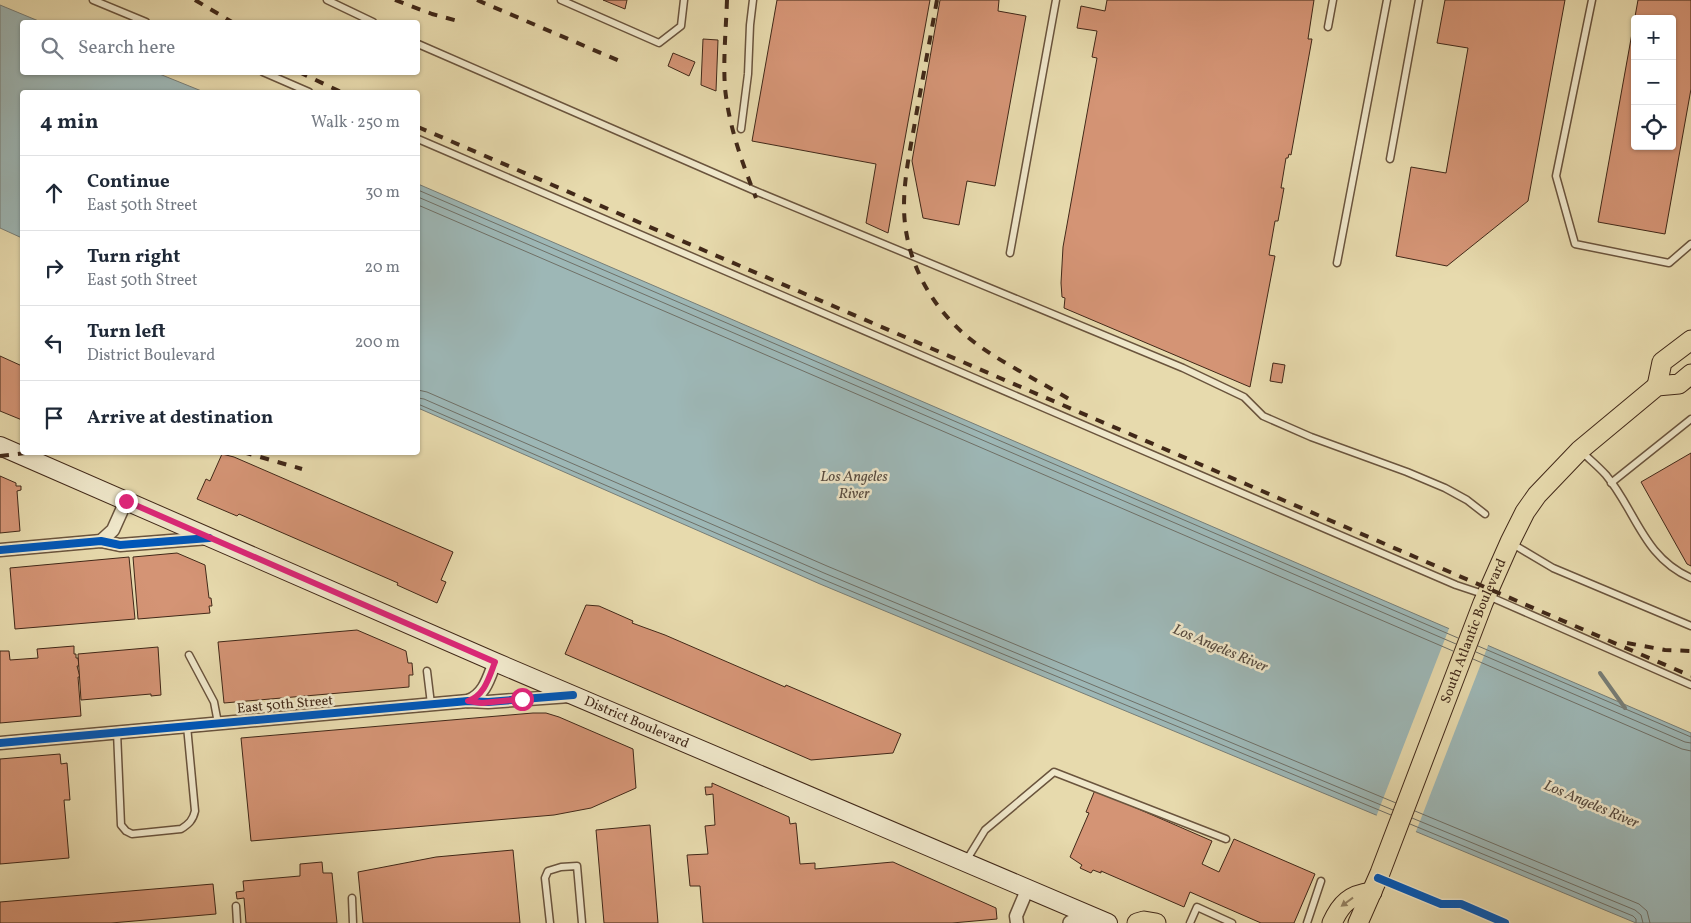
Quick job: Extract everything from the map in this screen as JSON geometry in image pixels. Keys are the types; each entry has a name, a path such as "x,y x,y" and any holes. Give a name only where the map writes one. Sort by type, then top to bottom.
{"main road":[{"path":"1691,340 1662,362 1657,386 1679,384 1691,374"},
{"name":"South Atlantic Boulevard","path":"1358,923 1380,873 1485,599 1525,512 1537,495 1580,450 1657,386"},
{"name":"District Boulevard","path":"0,446 20,455"},
{"name":"District Boulevard","path":"21,455 495,662 1027,890 1102,920"},
{"path":"1332,923 1342,904 1361,894 1372,892"},
{"path":"1137,923 1144,921 1156,923"}],"street":[{"path":"101,541 113,530 126,501"},
{"path":"0,550 101,541 120,546 209,538"},
{"path":"468,701 476,697 483,690 495,662"},
{"name":"East 50th Street","path":"0,743 430,704 468,701 482,703 573,695"},
{"path":"1017,923 1016,916 1027,890"},
{"path":"1071,923 1102,920"}],"lane":[{"path":"93,0 141,20"},
{"path":"327,0 369,20"},
{"path":"561,0 659,43 681,26 684,0"},
{"path":"741,129 748,74 753,0"},
{"path":"1010,253 1056,0"},
{"path":"1328,27 1332,0"},
{"path":"1337,263 1387,0"},
{"path":"1390,159 1419,0"},
{"path":"1592,0 1556,176 1575,244 1668,264 1691,244"},
{"path":"420,45 752,190 1183,368 1244,397 1263,416 1311,437 1437,485 1467,500 1485,514"},
{"path":"269,75 304,90"},
{"path":"420,140 1485,599 1691,685"},
{"path":"1611,483 1691,419"},
{"path":"1580,450 1611,483 1652,548 1681,574 1691,578"},
{"path":"1510,542 1553,568 1691,626"},
{"path":"189,655 214,702 218,723"},
{"path":"427,671 430,704"},
{"path":"117,732 121,825 132,834 180,828 188,825 193,819 195,811 187,726"},
{"path":"965,862 985,830 1054,772 1226,839"},
{"path":"550,923 545,878 548,871 561,867 577,866 582,923"},
{"path":"1307,923 1321,882"},
{"path":"352,898 353,923"},
{"path":"236,906 237,923"},
{"path":"1190,923 1197,907 1232,923"}],"water":[{"path":"0,5 36,20 20,20 20,75 162,75 199,90 20,90 20,237 0,228"},
{"name":"Los Angeles River","path":"420,185 1691,733 1691,923 1636,923 820,584 420,409"}],"pier":[{"path":"1450,626 1489,643 1415,834 1376,817"}],"building":[{"path":"603,0 627,0 625,9"},
{"path":"777,0 930,0 888,233 866,223 876,164 752,141"},
{"path":"940,0 999,0 998,11 1026,16 995,186 967,181 959,225 923,218 912,161"},
{"path":"1107,0 1314,0 1308,39 1312,39 1291,155 1289,154 1288,158 1286,158 1281,188 1284,188 1278,221 1275,221 1269,255 1275,256 1250,387 1064,308 1065,298 1062,297 1061,283 1063,247 1097,58 1092,57 1097,31 1077,28 1081,6 1105,11"},
{"path":"1445,0 1565,0 1528,201 1447,266 1396,256 1411,167 1446,173 1468,48 1437,43"},
{"path":"1638,0 1691,0 1691,89 1665,234 1598,222 1631,39 1631,150 1676,150 1676,15 1635,15"},
{"path":"703,39 718,40 716,91 701,85"},
{"path":"673,53 695,62 689,76 668,66"},
{"path":"0,356 20,365 20,419 0,411"},
{"path":"1273,363 1285,365 1282,383 1270,381"},
{"path":"1691,453 1691,566 1687,564 1641,482"},
{"path":"222,455 234,457 453,552 441,580 446,582 437,603 397,585 398,583 239,514 237,516 197,499 206,479 210,481"},
{"path":"0,476 16,483 16,486 21,486 21,490 17,491 20,531 0,533"},
{"path":"177,553 205,565 209,598 211,598 212,606 209,606 210,613 138,619 133,557"},
{"path":"129,557 135,619 15,629 10,568"},
{"path":"586,605 599,606 633,621 632,623 901,734 893,753 811,760 565,654"},
{"path":"357,630 406,651 408,663 412,663 413,675 409,675 409,687 224,703 218,642"},
{"path":"74,646 74,654 78,658 79,666 77,666 80,677 78,677 81,716 0,723 0,651 9,651 10,660 38,658 37,649"},
{"path":"158,647 161,695 151,696 151,694 81,700 78,654"},
{"path":"546,713 559,717 633,749 636,788 591,808 554,815 251,841 241,738"},
{"path":"60,754 61,764 67,763 70,800 64,800 69,858 0,864 0,759"},
{"path":"712,783 789,817 790,824 796,823 800,864 815,863 815,869 893,862 996,908 997,919 952,923 703,923 700,886 690,886 687,855 708,854 705,826 715,825 713,794 706,795 705,787 712,787"},
{"path":"1095,790 1212,841 1202,864 1219,872 1234,839 1315,874 1294,923 1261,923 1190,892 1184,907 1101,871 1101,873 1093,870 1091,873 1080,868 1082,865 1070,857 1089,813 1086,812"},
{"path":"650,825 658,923 604,923 596,830"},
{"path":"513,850 520,923 363,923 358,872 436,857"},
{"path":"322,862 323,873 332,873 337,923 246,923 244,898 237,899 236,892 244,891 243,881 300,876 300,864"},
{"path":"213,884 216,914 111,923 0,923 0,902"}],"waterway":[{"path":"1600,673 1625,708"}],"railway":[{"path":"195,0 229,20"},
{"path":"395,0 432,14 458,21"},
{"path":"477,0 622,62"},
{"path":"727,0 724,66 727,102 737,144 756,198"},
{"path":"937,0 905,184 905,224 913,259 920,276 939,307 963,333 1000,360 1069,399"},
{"path":"305,75 337,90"},
{"path":"420,128 1691,676"},
{"path":"0,456 20,454"},
{"path":"253,455 302,469"},
{"path":"1627,643 1665,650 1691,651"}],"cycle path":[{"path":"0,550 101,541 120,545 209,538"},
{"path":"0,743 468,701 488,702 573,695"},
{"path":"1378,878 1441,904 1461,904 1505,923"}],"route":[{"path":"126,501 495,662 483,690 476,697 468,701 482,703 522,699"}]}
